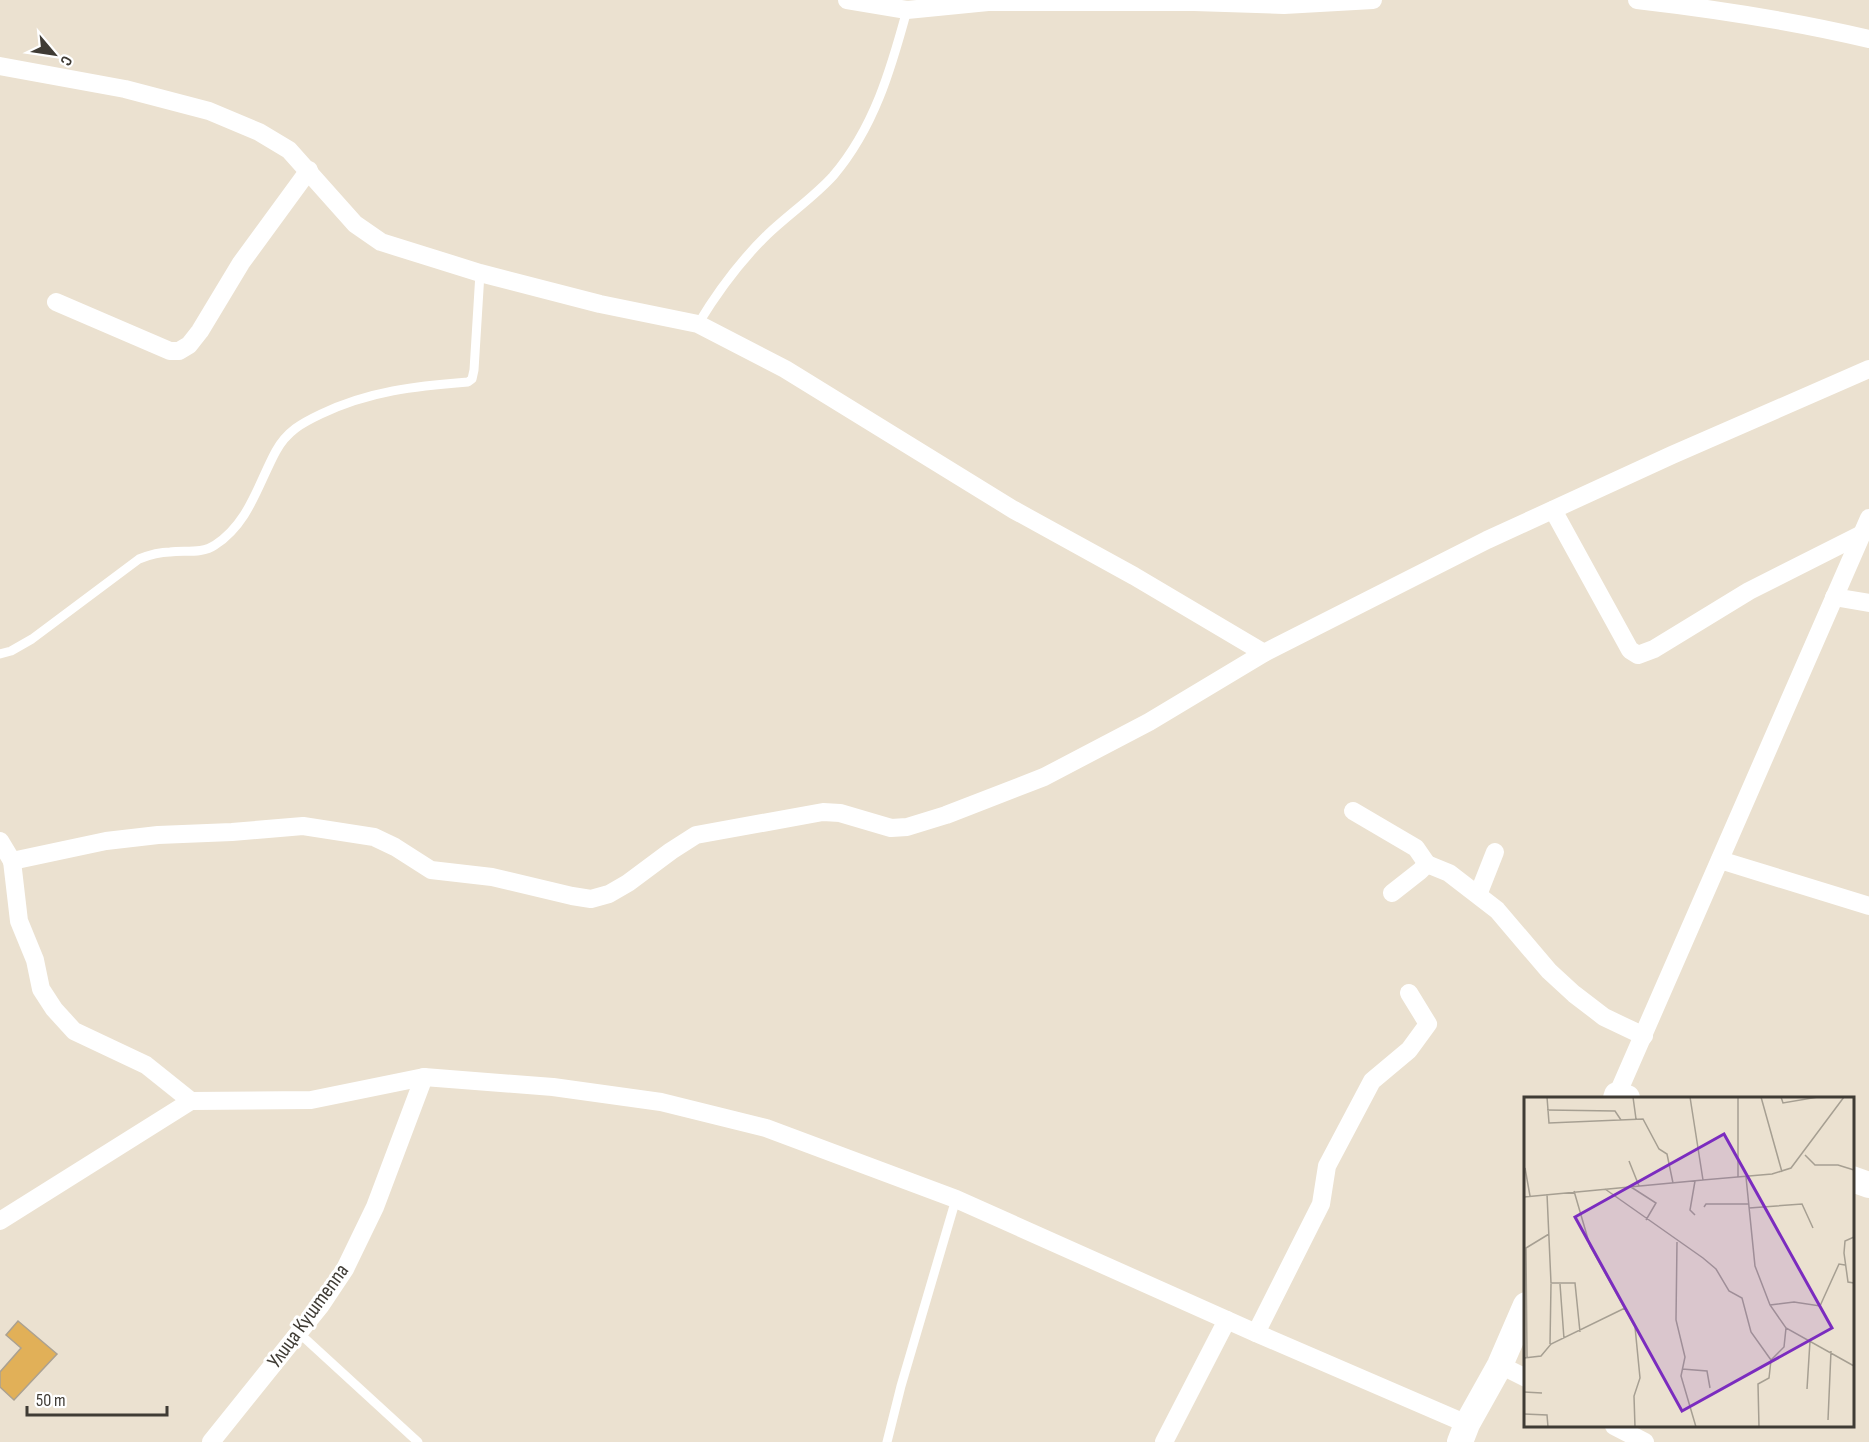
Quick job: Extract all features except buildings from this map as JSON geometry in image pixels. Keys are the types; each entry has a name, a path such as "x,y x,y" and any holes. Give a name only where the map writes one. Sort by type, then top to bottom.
{"main road":[{"path":"1854,1180 1869,1185"},
{"path":"1464,1433 1500,1365 1524,1310"}],"street":[{"path":"847,0 907,10 988,1 1284,5 1373,0"},
{"path":"1637,0 1686,5 1817,27 1869,39"},
{"path":"0,66 125,89 209,111 259,132 289,150 356,224 381,242 480,273 600,304 698,324 785,369 1014,510 1134,576 1264,653"},
{"path":"56,302 170,351 179,351 189,345 200,332 241,263 309,170"},
{"path":"12,861 106,842 158,835 303,826 374,837 395,847 431,870 492,877 591,899 609,894 628,883 696,835 823,812 840,813 891,828 907,827 946,815 1044,777 1149,722 1264,653 1476,545 1672,455 1869,369"},
{"path":"1553,510 1630,650 1638,656 1654,649 1749,591 1865,526"},
{"path":"1620,1097 1644,1036 1865,526"},
{"path":"1834,597 1869,603"},
{"path":"1353,811 1416,848 1427,864 1449,873 1478,895 1497,910 1549,971 1574,994 1604,1017 1644,1036"},
{"path":"0,841 12,861 19,921 35,960 41,989 54,1009 74,1031 146,1065 191,1101"},
{"path":"1478,895 1496,852"},
{"path":"1720,860 1869,906"},
{"path":"1392,893 1427,864"},
{"path":"1256,1333 1321,1204 1327,1166 1372,1081 1409,1050 1428,1024 1409,993"},
{"path":"0,1221 191,1101 311,1100 424,1077 553,1087 661,1102 766,1128 956,1199 1256,1333 1464,1433"},
{"name":"Улица Куштеппа","path":"211,1442 321,1305 345,1269 375,1207 424,1077"},
{"path":"1164,1442 1227,1320"},
{"path":"1500,1365 1524,1377"},
{"path":"1618,1427 1645,1442"}],"lane":[{"path":"698,324 720,287 745,257 832,177 856,145 876,109 892,67 907,10"},
{"path":"0,654 11,651 32,639 138,559 153,554 213,547 226,536 252,504 277,450 287,434 298,425 338,406 377,393 422,385 468,382 472,379 480,273"},
{"path":"887,1442 901,1386 956,1199"},
{"path":"298,1333 418,1442"}]}
